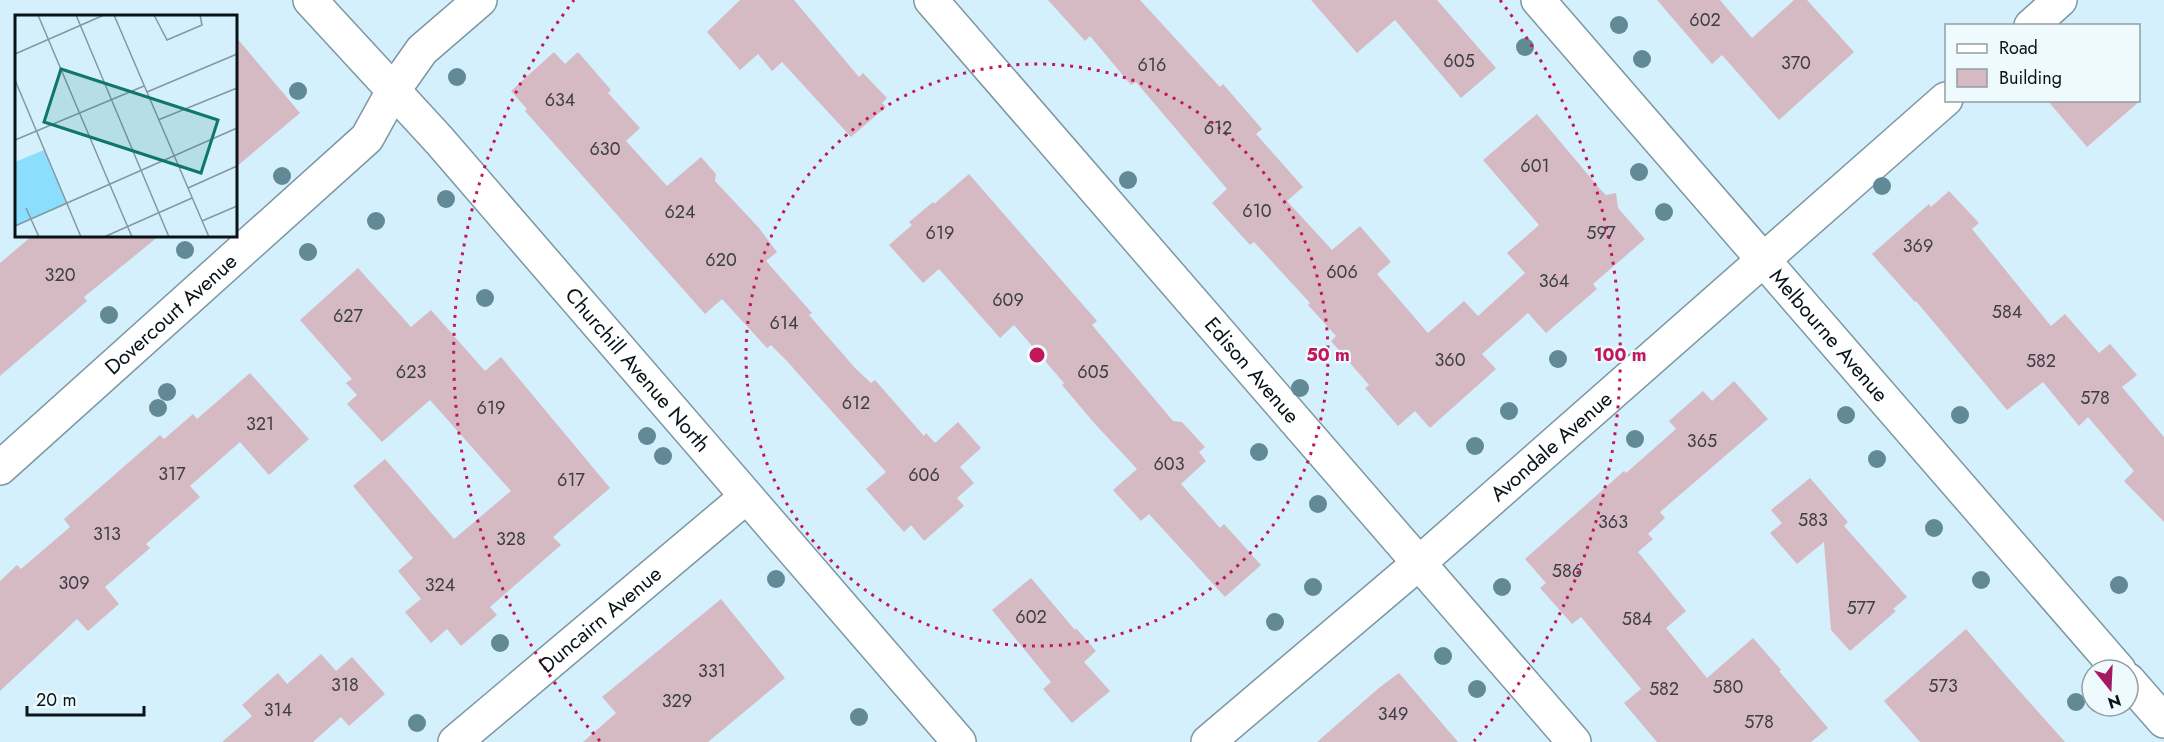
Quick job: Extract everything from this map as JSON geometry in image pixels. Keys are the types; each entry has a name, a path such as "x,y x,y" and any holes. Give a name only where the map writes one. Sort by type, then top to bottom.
{"street":[{"name":"Churchill Avenue North","path":"310,0 439,140 959,742"},
{"name":"Dovercourt Avenue","path":"0,468 366,138 393,91 423,50 480,0"},
{"name":"Edison Avenue","path":"931,0 1574,742"},
{"name":"Melbourne Avenue","path":"1538,0 2110,658"},
{"path":"2033,24 2060,0"},
{"name":"Avondale Avenue","path":"1208,742 1419,563 1945,101"},
{"name":"Duncairn Avenue","path":"455,742 746,496"},
{"path":"2140,694 2164,721"}],"building":[{"path":"740,0 794,0 859,77 863,73 887,98 882,103 886,107 851,137 782,62 772,71 758,54 740,70 707,32"},
{"path":"1048,0 1140,0 1220,87 1223,84 1262,129 1256,134 1303,187 1287,201 1332,250 1360,226 1391,262 1377,274 1428,333 1464,301 1478,316 1525,273 1507,253 1539,225 1483,160 1537,114 1606,195 1616,193 1618,208 1645,239 1593,284 1597,289 1546,333 1528,313 1482,354 1496,369 1430,428 1415,411 1398,426 1365,388 1369,385 1331,341 1336,336 1308,305 1310,303 1254,242 1250,245 1212,203 1227,189 1136,82 1131,85 1090,36 1085,41"},
{"path":"1311,0 1437,0 1496,68 1461,98 1395,20 1357,53"},
{"path":"1657,0 1720,0 1752,38 1794,0 1807,0 1854,52 1779,120 1722,55 1712,64"},
{"path":"237,38 300,113 237,166"},
{"path":"554,52 565,64 578,52 611,90 608,93 640,128 626,141 667,186 701,157 716,174 715,181 759,228 777,252 766,261 812,313 809,315 855,368 871,383 875,380 924,436 926,433 935,443 958,422 981,448 960,467 974,483 957,498 964,506 924,541 911,525 904,532 866,489 886,472 785,359 771,345 767,348 722,299 705,314 525,111 527,109 511,91"},
{"path":"2049,102 2139,102 2087,147"},
{"path":"969,174 1097,321 1092,325 1173,421 1182,422 1205,447 1199,452 1206,461 1181,484 1220,528 1224,524 1261,565 1225,597 1149,514 1141,521 1113,490 1137,469 1095,424 1062,385 1064,383 1014,325 1000,338 939,269 923,283 889,245 912,225 909,222"},
{"path":"1949,191 1979,223 1972,229 2051,326 2065,314 2099,353 2110,344 2137,375 2122,387 2164,437 2164,522 2124,481 2134,471 2088,417 2079,426 2043,382 2007,410 1916,301 1872,254 1929,204 1931,207"},
{"path":"31,237 158,237 84,297 87,301 0,376 0,263"},
{"path":"358,268 411,327 431,310 485,371 501,357 610,488 553,537 561,545 490,607 497,615 461,646 447,629 431,643 405,612 421,599 398,571 413,558 353,486 385,459 454,539 511,491 430,400 382,442 347,404 357,395 346,383 352,379 300,320"},
{"path":"250,373 309,439 269,475 240,442 190,486 200,497 146,544 150,548 105,587 119,604 88,631 77,619 0,691 0,581 17,565 21,569 70,527 64,519 160,435 164,439 193,414 197,419"},
{"path":"1734,381 1768,419 1660,512 1665,518 1648,534 1653,539 1638,552 1686,611 1666,628 1707,678 1753,638 1828,728 1811,742 1657,742 1624,703 1641,689 1581,617 1572,624 1540,588 1546,583 1525,559 1624,471 1626,473 1676,429 1669,421 1703,391 1712,401"},
{"path":"1810,478 1848,522 1844,526 1907,597 1893,609 1896,611 1850,651 1831,630 1824,542 1797,564 1770,533 1782,523 1771,510"},
{"path":"1031,578 1096,651 1084,662 1110,691 1072,723 1043,689 1051,682 992,610"},
{"path":"721,599 785,678 708,742 583,742 616,713 602,697"},
{"path":"1966,629 2065,742 1920,742 1884,701"},
{"path":"321,654 336,671 352,657 385,694 349,726 341,717 313,742 222,742 252,716 242,705 278,673 287,684"},
{"path":"1399,673 1458,742 1317,742 1380,687"}]}
